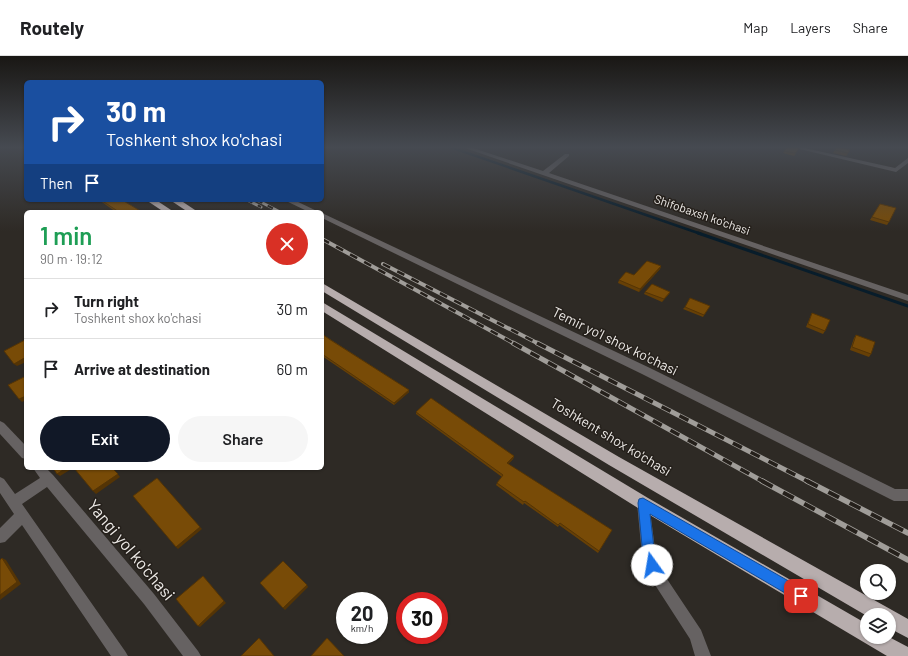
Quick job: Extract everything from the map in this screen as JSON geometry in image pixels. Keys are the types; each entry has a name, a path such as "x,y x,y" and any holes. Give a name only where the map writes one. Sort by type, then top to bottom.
{"highway":[{"path":"153,202 167,210"},
{"path":"177,202 191,210"},
{"name":"Toshkent shox ko'chasi","path":"324,287 614,461 871,608"},
{"path":"324,307 643,503 860,630"},
{"path":"896,622 908,629"},
{"path":"884,644 905,656"}],"street":[{"name":"Shifobaxsh ko'chasi","path":"547,175 908,298"},
{"path":"292,202 310,210"},
{"name":"Temir yo'l shox ko'chasi","path":"324,216 646,371 894,495 908,495"},
{"path":"0,426 24,452"},
{"name":"Yangi yol ko'chasi","path":"41,470 149,599 193,656"},
{"path":"14,502 49,479"},
{"path":"0,483 120,656"},
{"path":"643,503 649,556 655,574 696,635 703,656"},
{"path":"0,537 23,515"}],"building":[{"path":"104,202 125,202 139,210 116,210"},
{"path":"880,204 896,208 889,222 872,217"},
{"path":"647,261 661,266 640,289 619,280 626,272 634,275"},
{"path":"652,284 670,292 664,299 645,292"},
{"path":"690,298 710,306 704,315 685,307"},
{"path":"812,313 830,320 825,331 808,324"},
{"path":"324,335 409,390 394,403 324,355"},
{"path":"856,335 875,342 871,354 852,347"},
{"path":"24,341 24,358 14,364 4,351"},
{"path":"24,377 24,397 19,399 8,385"},
{"path":"431,398 514,456 507,463 612,530 599,551 560,523 558,525 497,483 503,475 416,412"},
{"path":"54,470 63,470 57,474"},
{"path":"76,470 114,470 118,474 93,491"},
{"path":"157,478 200,527 176,547 133,496"},
{"path":"2,558 17,582 0,595 0,560"},
{"path":"283,561 307,585 283,608 260,583"},
{"path":"203,576 224,601 198,626 176,599"},
{"path":"259,638 274,656 241,656"},
{"path":"327,638 344,656 311,656"}],"waterway":[{"path":"531,175 701,234"},
{"path":"698,233 908,306"}],"railway":[{"path":"251,202 261,207"},
{"path":"261,202 276,210"},
{"path":"324,240 515,344"},
{"path":"383,264 539,344"},
{"path":"513,343 764,482"},
{"path":"537,343 809,482"},
{"path":"762,481 908,560"},
{"path":"807,481 908,533"}],"route":[{"path":"652,565 649,556 643,503 801,596"}]}
